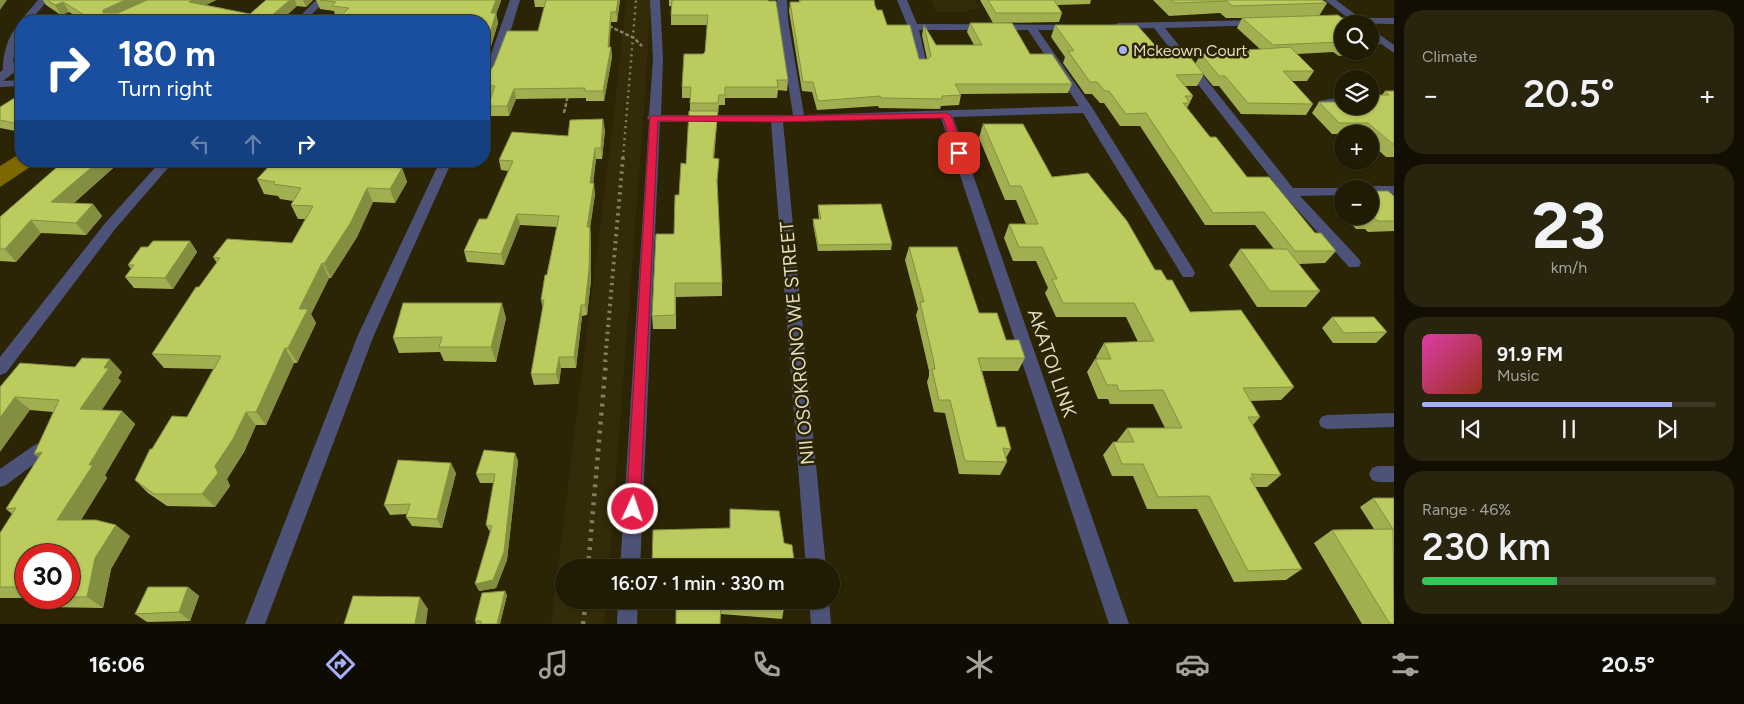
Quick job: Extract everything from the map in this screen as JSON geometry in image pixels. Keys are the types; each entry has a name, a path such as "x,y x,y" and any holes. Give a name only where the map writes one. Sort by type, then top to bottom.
{"street":[{"path":"30,15 43,0"},
{"path":"306,15 321,0"},
{"path":"490,62 515,0"},
{"path":"630,559 653,118 658,59 654,0 664,0"},
{"path":"782,0 783,20 799,119"},
{"path":"902,0 913,27 922,65"},
{"path":"1330,0 1350,15"},
{"path":"1317,21 1334,21"},
{"path":"1379,21 1394,21"},
{"path":"1109,26 1267,22"},
{"path":"1157,25 1288,192 1354,264"},
{"path":"913,27 1090,27"},
{"path":"1032,28 1087,109 1188,273"},
{"path":"4,74 15,37"},
{"path":"1379,38 1394,50"},
{"path":"4,74 15,67"},
{"path":"0,84 15,83"},
{"path":"1322,103 1334,101"},
{"path":"653,118 799,119 1087,109"},
{"name":"AKATOI LINK","path":"946,115 1119,624"},
{"name":"NII OSOKRONO WE STREET","path":"777,119 815,559"},
{"path":"0,369 111,225 163,167"},
{"path":"255,624 366,335 443,167"},
{"path":"1379,190 1394,190"},
{"path":"1288,192 1334,191"},
{"path":"1327,422 1394,420"},
{"path":"0,479 39,451"},
{"path":"627,624 628,609"},
{"path":"820,609 821,624"}],"path":[{"path":"605,24 634,38 658,59"},
{"path":"564,113 569,94"}],"shaded area":[{"path":"626,0 651,0 610,559 559,559 614,115"},
{"path":"931,0 975,0 980,9 968,9 969,12 937,12"},
{"path":"15,157 15,167 30,167 0,187 0,166"},
{"path":"555,592 555,609 605,609 604,624 551,624"}],"building":[{"path":"47,0 125,0 103,10 103,13 118,13 147,0 192,0 189,2 250,14 266,0 290,0 272,15 84,15 63,2 55,5"},
{"path":"320,0 496,0 491,13 496,13 490,32 490,15 342,15 349,8 332,6 336,2"},
{"path":"546,0 618,0 616,12 611,12 608,47 611,47 603,91 585,91 585,88 514,89 507,106 490,106 495,86 490,86 490,71 507,31 538,31"},
{"path":"672,0 776,1 788,80 777,80 778,87 725,87 725,95 719,95 718,103 690,103 691,87 682,87 684,54 703,54 705,52 708,15 671,15"},
{"path":"800,0 874,0 877,10 882,10 887,25 910,25 919,59 928,59 931,56 924,25 936,45 982,45 970,23 1012,23 1030,54 1052,54 1072,84 955,84 961,95 942,96 942,99 881,98 880,96 818,101 813,82 803,82 790,2 800,2"},
{"path":"988,0 1054,0 1062,13 996,13"},
{"path":"1171,0 1322,0 1327,3 1232,6 1227,1 1175,3"},
{"path":"1334,15 1334,42 1273,45 1242,18"},
{"path":"1055,25 1137,25 1161,52 1186,52 1204,74 1176,75 1193,96 1185,96 1190,103 1183,103 1210,137 1216,137 1247,177 1269,177 1315,233 1321,233 1336,251 1295,251 1264,212 1213,213 1146,113 1126,114 1109,91 1105,91 1097,82 1090,82 1068,51 1074,51"},
{"path":"1290,47 1314,71 1283,71 1313,104 1248,103 1225,76 1219,76 1201,54 1250,52 1248,50"},
{"path":"1385,91 1394,91 1394,145 1379,132 1379,125 1339,123 1319,102 1334,102 1334,115 1379,115 1379,95 1389,95"},
{"path":"15,98 15,123 0,120 0,107"},
{"path":"689,111 718,111 713,158 719,159 717,180 722,283 675,283 675,315 652,316 656,234 674,234 675,195 679,195 681,163 686,164"},
{"path":"603,119 601,148 595,148 590,183 594,183 587,227 590,227 589,269 585,305 581,305 574,357 559,357 556,374 531,374 544,300 541,300 545,275 547,275 559,216 517,214 501,254 464,251 479,219 487,219 513,161 499,160 512,132 568,136 570,120"},
{"path":"983,124 1023,124 1052,177 1088,173 1127,221 1155,270 1161,270 1167,280 1172,280 1190,312 1241,310 1294,387 1243,388 1260,417 1248,417 1281,475 1251,474 1254,478 1250,478 1302,569 1248,571 1209,496 1158,497 1143,464 1122,464 1113,442 1134,442 1127,428 1182,428 1163,390 1119,391 1117,385 1107,385 1095,359 1111,359 1104,343 1154,341 1134,303 1063,303 1052,279 1057,279 1042,247 1019,247 1009,224 1038,224 1021,186 1010,186"},
{"path":"57,167 92,167 51,202 93,204 76,223 31,220 5,249 0,249 0,217"},
{"path":"268,167 402,168 390,189 367,188 351,222 324,264 322,263 299,309 308,309 288,348 285,348 256,412 246,412 233,439 215,466 218,473 202,494 154,494 135,480 150,449 152,449 172,416 187,417 221,356 152,354 196,287 199,287 220,258 213,257 227,239 292,243 313,206 291,205 301,188 273,184 275,182 257,179"},
{"path":"1379,191 1388,191 1394,196 1394,221 1379,221"},
{"path":"881,204 892,244 818,245 813,219 821,219 818,205"},
{"path":"153,241 190,241 165,278 125,277 134,265 128,265 141,247 148,247"},
{"path":"909,247 957,247 979,313 997,313 1006,340 1019,340 1025,358 978,358 997,427 1005,427 1011,449 1003,448 1007,462 965,461 950,400 939,400 932,369 935,369 933,358 920,302 924,302"},
{"path":"1240,249 1287,249 1320,291 1270,291"},
{"path":"403,303 502,303 491,347 439,347 442,337 393,338"},
{"path":"1332,317 1374,317 1387,332 1344,333"},
{"path":"82,358 110,359 104,368 109,368 80,409 122,411 89,465 93,465 57,520 96,520 116,525 95,558 87,597 80,597 80,544 15,544 15,587 0,587 0,533 16,508 6,509 42,452 34,454 59,400 15,397 0,418 0,387 20,363 75,367"},
{"path":"484,450 515,453 504,552 493,580 475,584 492,526 486,525 495,474 476,474"},
{"path":"398,460 451,463 437,519 406,517 410,504 384,505"},
{"path":"1373,498 1394,498 1394,530 1393,529"},
{"path":"730,509 779,511 784,543 792,545 794,559 652,559 653,530 730,528"},
{"path":"1393,529 1394,624 1390,624 1332,530"},
{"path":"148,587 188,587 179,612 135,614"},
{"path":"505,591 497,624 481,624 481,621 475,621 482,593"},
{"path":"353,596 420,597 415,624 344,624"},
{"path":"676,609 721,609 720,624 676,624"}],"railway":[{"path":"623,158 636,0"},
{"path":"605,362 623,157"},
{"path":"589,559 606,361"},
{"path":"583,624 585,609"}],"place":[{"name":"Mckeown Court","path":"1123,50"}],"route":[{"path":"633,509 653,118 777,119 946,115 959,153"}]}
